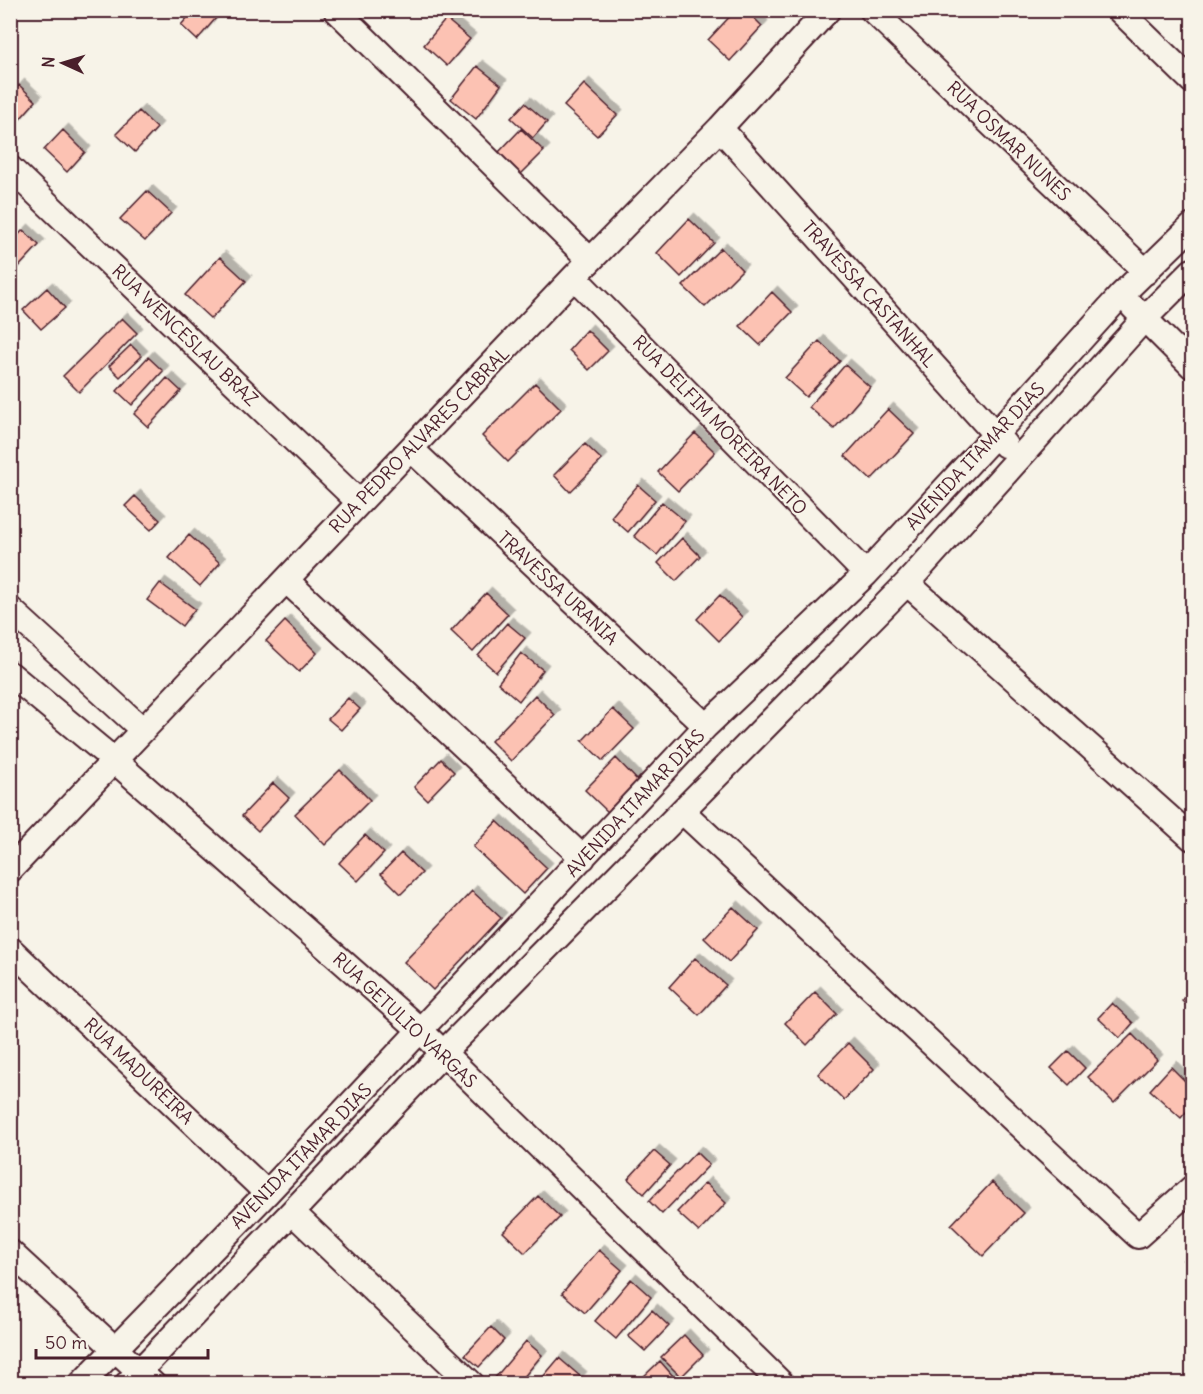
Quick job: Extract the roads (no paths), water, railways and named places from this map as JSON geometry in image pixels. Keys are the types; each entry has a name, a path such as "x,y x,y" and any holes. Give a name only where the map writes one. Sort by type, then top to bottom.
{"street":[{"name":"RUA DELFIM MOREIRA NETO","path":"336,10 582,268 866,574"},
{"name":"RUA OSMAR NUNES","path":"872,10 1146,272"},
{"path":"1119,10 1192,81"},
{"name":"RUA PEDRO ALVARES CABRAL","path":"10,870 582,268 720,128 818,14"},
{"name":"TRAVESSA CASTANHAL","path":"720,128 1019,460"},
{"name":"RUA WENCESLAU BRAZ","path":"10,168 359,502"},
{"name":"AVENIDA ITAMAR DIAS","path":"81,1383 267,1193 706,726 866,574 1121,295 1192,226"},
{"name":"AVENIDA ITAMAR DIAS","path":"140,1379 292,1212 443,1053 907,583 1144,319 1192,271"},
{"path":"1121,295 1192,366"},
{"name":"TRAVESSA URANIA","path":"411,449 706,726"},
{"path":"286,580 583,858"},
{"path":"907,583 1192,838"},
{"path":"10,609 143,730"},
{"name":"RUA GETULIO VARGAS","path":"10,674 115,761 420,1030 768,1379"},
{"path":"682,810 1138,1236 1192,1188"},
{"name":"RUA MADUREIRA","path":"10,949 267,1193"},
{"path":"292,1212 472,1383"},
{"path":"10,1252 116,1347 140,1379"}]}
